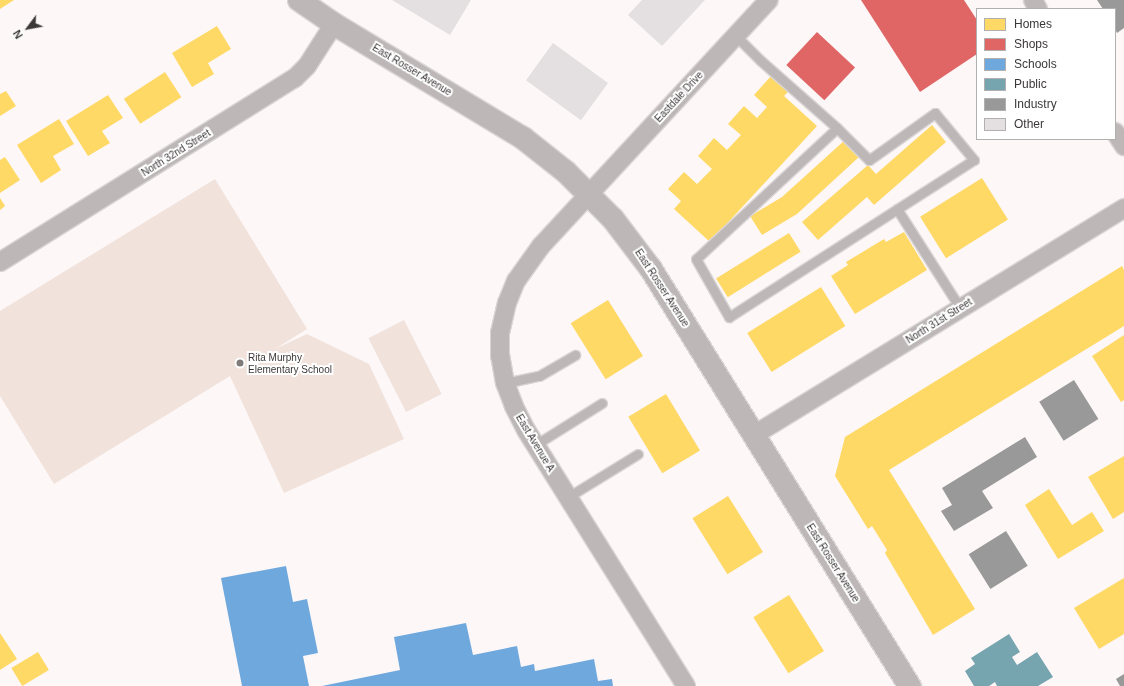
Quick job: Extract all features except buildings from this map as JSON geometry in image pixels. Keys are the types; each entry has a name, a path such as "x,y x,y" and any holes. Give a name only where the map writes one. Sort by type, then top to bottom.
{"street":[{"name":"East Rosser Avenue","path":"300,0 334,24 499,122 545,154 613,218 651,269 754,435 904,684"},
{"name":"Eastdale Drive","path":"589,194 770,0"},
{"name":"North 32nd Street","path":"0,262 295,78 307,66 334,24"},
{"path":"1116,134 1124,146"},
{"name":"East Avenue A","path":"589,194 541,246 516,281 507,303 500,333 500,356 505,383 514,406 535,445 686,686"},
{"name":"North 31st Street","path":"754,435 1124,208"}],"lane":[{"path":"736,36 760,60 836,128 869,160 935,113 974,160 729,317 696,259 836,128"},
{"path":"897,209 960,308"},
{"path":"505,383 538,376 575,355"},
{"path":"535,445 602,403"},
{"path":"568,497 638,454"}],"shaded area":[{"path":"215,179 307,329 275,349 307,334 369,364 404,439 284,493 230,376 54,484 0,396 0,311"},
{"path":"404,320 442,394 406,412 368,338"}],"place":[{"name":"Rita Murphy Elementary School","path":"240,363"}]}
